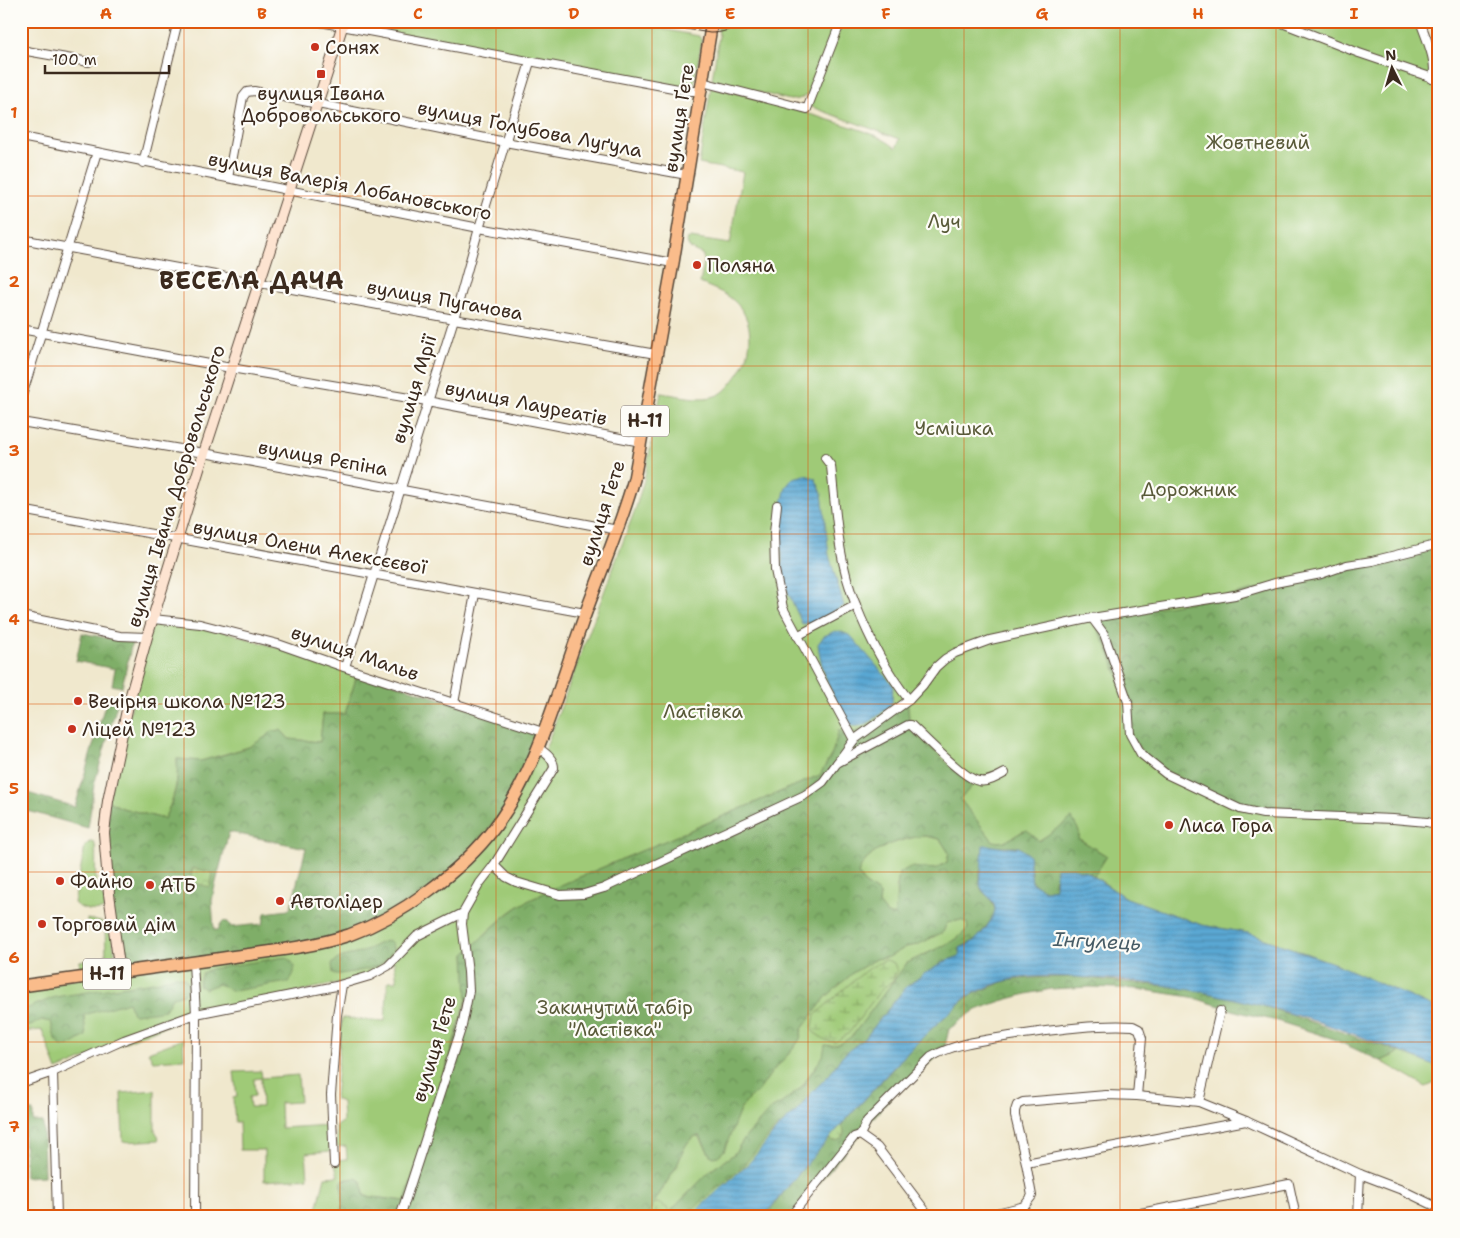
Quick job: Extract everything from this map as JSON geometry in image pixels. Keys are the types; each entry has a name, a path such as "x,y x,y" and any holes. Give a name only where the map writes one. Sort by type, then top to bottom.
{"main road":[{"name":"вулиця Ґете","path":"537,747 585,613 627,506 634,479 673,263 712,21"},
{"name":"Н-11","path":"21,986 316,944 349,935 373,925 416,900 457,869 485,839 511,803 528,770 537,747"}],"street":[{"path":"143,163 178,21"},
{"path":"315,21 343,24 530,62 689,91 702,87 807,109 841,21"},
{"path":"1276,21 1436,80 1430,50 1420,21"},
{"name":"вулиця Івана Добровольського","path":"120,972 109,894 104,832 126,714 147,637 204,453 343,24"},
{"path":"21,50 89,62"},
{"name":"вулиця Мрії","path":"345,667 427,400 454,319 479,228 530,62"},
{"name":"вулиця Ґолубова Луґула","path":"228,178 244,97 248,92 254,91 505,142 687,175"},
{"name":"вулиця Валерія Лобановського","path":"21,137 143,163 479,228 673,263"},
{"path":"21,399 97,152"},
{"name":"вулиця Пугачова","path":"21,239 454,319 656,354"},
{"name":"вулиця Лауреатів","path":"21,329 231,368 427,400 641,442"},
{"name":"вулиця Рєпіна","path":"21,422 204,453 618,530"},
{"path":"825,458 831,466 840,544 850,589 866,631 909,700"},
{"path":"777,505 774,534 775,570 783,608 854,740"},
{"name":"вулиця Олени Алексєєвої","path":"21,510 585,613"},
{"path":"494,865 506,877 516,882 560,895 584,894 604,888 805,795 823,782 854,740 909,700 936,667 954,653 990,640 1092,618 1235,595 1275,582 1321,574 1347,564 1439,544"},
{"path":"454,703 475,594"},
{"path":"797,636 856,605"},
{"path":"21,616 120,636 147,637"},
{"path":"1092,618 1104,634 1128,702 1130,734 1141,754 1166,774 1240,809 1263,814 1374,818 1427,822 1439,825"},
{"name":"вулиця Мальв","path":"153,619 184,621 278,644 543,732"},
{"path":"837,763 911,725 966,775 977,781 989,780 1005,773"},
{"path":"21,1083 54,1072 124,1040 196,1014 342,985 379,972 394,960 417,936 463,913 480,883 494,865 554,768 551,759 537,747"},
{"name":"вулиця Ґете","path":"400,1217 462,1026 467,1002 469,980 463,934 463,913"},
{"path":"193,963 196,1014 196,1217"},
{"path":"334,1164 331,1095 337,1015 342,985"},
{"path":"1199,1102 1220,1011"},
{"path":"790,1217 854,1138 860,1135 867,1121 931,1057 956,1045 1049,1031 1136,1027 1141,1032 1142,1038 1137,1096"},
{"path":"54,1072 57,1217"},
{"path":"980,1217 1005,1214 1025,1205 1032,1196 1014,1111 1017,1105 1023,1102 1137,1096 1199,1102 1246,1121 1360,1174 1402,1190 1438,1208 1435,1217"},
{"path":"1026,1162 1246,1121"},
{"path":"860,1135 877,1147 930,1217"},
{"path":"1358,1217 1360,1174"},
{"path":"1120,1217 1289,1184 1296,1217"}],"green space":[{"path":"361,21 619,21 699,36 702,41 694,84 689,88 368,28"},
{"path":"717,21 1420,21 1439,80 1439,1010 1336,964 1248,933 1202,925 1124,897 1094,876 1107,856 1079,839 1079,831 1051,833 1038,841 1023,831 1005,841 993,841 960,799 972,786 910,729 907,698 868,726 847,736 839,731 832,754 820,775 547,891 518,907 502,919 465,954 469,991 405,1201 364,1196 362,1182 356,1178 343,1180 341,1185 343,1201 338,1217 315,1217 325,1177 338,1176 334,1160 347,1159 346,1146 337,1147 336,1126 343,1121 342,1102 335,1099 342,1018 385,1021 388,981 397,981 394,961 370,976 195,1014 57,1070 42,1030 21,1032 21,986 215,959 537,747 544,752 636,507 644,480 661,393 697,398 718,395 727,388 739,373 747,355 750,335 749,325 745,316 729,297 700,283 704,263 703,255 692,249 687,243 687,239 690,238 730,244 743,172 699,164 711,87 770,102 855,128 873,134 896,148 900,139 809,106 816,84 805,96 790,100 714,81 712,79 719,36"},
{"path":"1439,544 1439,825 1240,809 1149,762 1130,734 1128,702 1108,649 1092,618 1235,595"},
{"path":"153,619 200,624 358,672 345,714 323,714 320,742 289,739 281,730 249,747 201,761 177,759 175,790 164,819 122,808 108,801"},
{"path":"82,633 132,643 122,687 112,685 115,669 76,661"},
{"path":"358,672 543,732 511,803 439,883 349,935 120,972 109,894 108,801 122,808 164,819 175,790 177,759 201,761 230,753 249,747 272,731 281,730 289,739 320,742 323,714 345,714","holes":["229,832 306,848 291,906 288,910 265,913 263,924 231,927 228,922 223,921 218,930 214,930 212,901"]},
{"path":"107,698 118,701 94,785 88,828 21,809 21,791 75,807"},
{"name":"Закинутий табір \"Ластівка\"","path":"907,698 910,729 972,786 960,799 993,841 1003,842 1027,830 1039,841 1072,818 1079,831 1079,839 1107,856 1094,876 1087,872 1054,879 1056,888 1045,890 1032,883 1029,855 1019,847 997,847 980,871 980,885 982,891 990,898 995,909 994,916 976,940 959,948 960,956 948,960 906,987 866,1037 842,1056 830,1074 797,1111 778,1128 763,1147 689,1217 665,1217 710,1171 734,1154 744,1139 771,1109 801,1088 823,1056 825,1045 840,1043 853,1035 907,963 955,940 968,929 967,923 961,920 947,923 943,932 917,945 906,947 889,957 876,959 854,972 826,997 802,1029 800,1039 793,1049 771,1073 758,1092 750,1097 740,1110 724,1151 714,1157 710,1155 700,1136 692,1138 686,1145 675,1169 647,1217 338,1217 343,1201 341,1185 343,1180 356,1178 362,1182 364,1196 405,1201 467,1002 465,954 494,926 518,907 547,891 820,775 832,754 839,730 847,736 868,726","holes":["925,836 940,839 949,853 947,862 936,869 910,867 899,873 894,916 887,914 879,904 880,894 863,882 858,873 862,865 877,851 896,842"]},
{"path":"925,836 940,839 949,853 947,862 936,869 910,867 896,887 897,902 894,916 887,914 879,904 880,894 863,882 858,873 869,857 886,846 906,839"},
{"path":"90,842 94,842 95,845 97,886 105,904 104,909 97,911 88,910 74,903 85,846"},
{"path":"193,868 213,873 210,887 190,882"},
{"path":"87,919 110,924 114,960 109,969 82,972 79,968 80,961 106,956 105,929 87,925"},
{"path":"961,920 967,923 968,929 955,940 907,963 853,1035 843,1043 832,1046 801,1088 771,1109 744,1139 734,1154 710,1171 665,1217 647,1217 675,1169 684,1149 692,1138 699,1136 710,1155 734,1123 740,1110 750,1097 758,1092 771,1073 793,1049 800,1039 802,1029 826,997 854,972 876,959 889,957 906,947 917,945 943,932 947,923"},
{"path":"388,941 392,943 393,948 384,962 361,971 336,975 333,973 332,964 340,958 358,954"},
{"path":"285,957 294,965 293,975 288,982 233,991 218,984 205,989 198,985 202,973 210,969"},
{"path":"887,960 894,963 897,971 893,980 879,992 849,1033 836,1042 827,1041 812,1031 815,1015 869,969"},
{"path":"174,976 182,977 186,980 188,985 187,992 172,997 165,1010 133,1014 128,1002 84,1015 86,1036 69,1046 62,1047 55,1039 51,1022 41,1020 31,1026 21,1026 21,1011 55,997 160,981"},
{"path":"1075,977 1183,988 1255,1003 1401,1052 1381,1061 1331,1038 1191,997 1138,989 1090,987 1051,989 1027,994 974,1011 949,1029 944,1050 891,1097 790,1217 764,1217 814,1155 922,1037 967,997 1005,981 1031,978"},
{"path":"183,1039 184,1059 153,1061 148,1052"},
{"path":"1401,1052 1439,1068 1439,1081 1426,1087 1381,1061"},
{"path":"261,1071 262,1078 298,1075 300,1102 280,1103 281,1128 329,1125 331,1151 306,1153 308,1178 264,1181 264,1150 240,1150 239,1122 235,1122 233,1098 237,1097 234,1072","holes":["261,1078 262,1107 250,1107 249,1097 255,1096 254,1079"]},
{"path":"155,1090 155,1132 159,1140 123,1142 121,1093"},
{"path":"24,1111 33,1111 33,1122 43,1122 44,1176 25,1177"},
{"path":"837,1123 841,1126 844,1133 841,1139 834,1141 829,1139"},
{"path":"780,1126 757,1160 693,1217 684,1217 743,1166 776,1128"},
{"path":"658,1203 667,1208 669,1213 665,1217 647,1217 653,1204"}],"water":[{"path":"805,475 815,478 822,493 829,555 844,606 812,623 802,624 784,583 779,515 786,487 793,478"},
{"path":"835,631 851,636 893,685 892,704 861,726 849,725 834,696 822,666 818,644 824,636"},
{"name":"Інгулець","path":"983,845 1005,848 1019,847 1029,855 1032,883 1045,890 1055,888 1056,868 1073,868 1087,872 1124,897 1202,925 1248,933 1336,964 1439,1010 1439,1068 1399,1051 1318,1022 1235,999 1193,990 1108,979 1056,976 1029,977 1005,981 968,996 912,1048 826,1142 764,1217 689,1217 750,1162 778,1128 797,1111 830,1074 842,1056 866,1037 906,987 948,960 960,956 959,948 974,941 984,930 991,921 995,908 980,885"}],"tram line":[{"path":"639,21 710,33 727,30 741,21"}],"place":[{"name":"Сонях","path":"315,47"},
{"name":"вулиця Івана Добровольського","path":"321,74"},
{"name":"Поляна","path":"697,265"},
{"name":"Вечірня школа №123","path":"78,701"},
{"name":"Ліцей №123","path":"72,729"},
{"name":"Лиса Гора","path":"1169,825"},
{"name":"Файно","path":"60,881"},
{"name":"АТБ","path":"150,885"},
{"name":"Автолідер","path":"280,901"},
{"name":"Торговий дім","path":"42,924"}],"district":[{"name":"ВЕСЕЛА ДАЧА","path":"252,281"}],"park label":[{"name":"Жовтневий","path":"1258,142"},
{"name":"Луч","path":"944,221"},
{"name":"Усмішка","path":"954,428"},
{"name":"Дорожник","path":"1189,489"},
{"name":"Ластівка","path":"703,711"}]}
